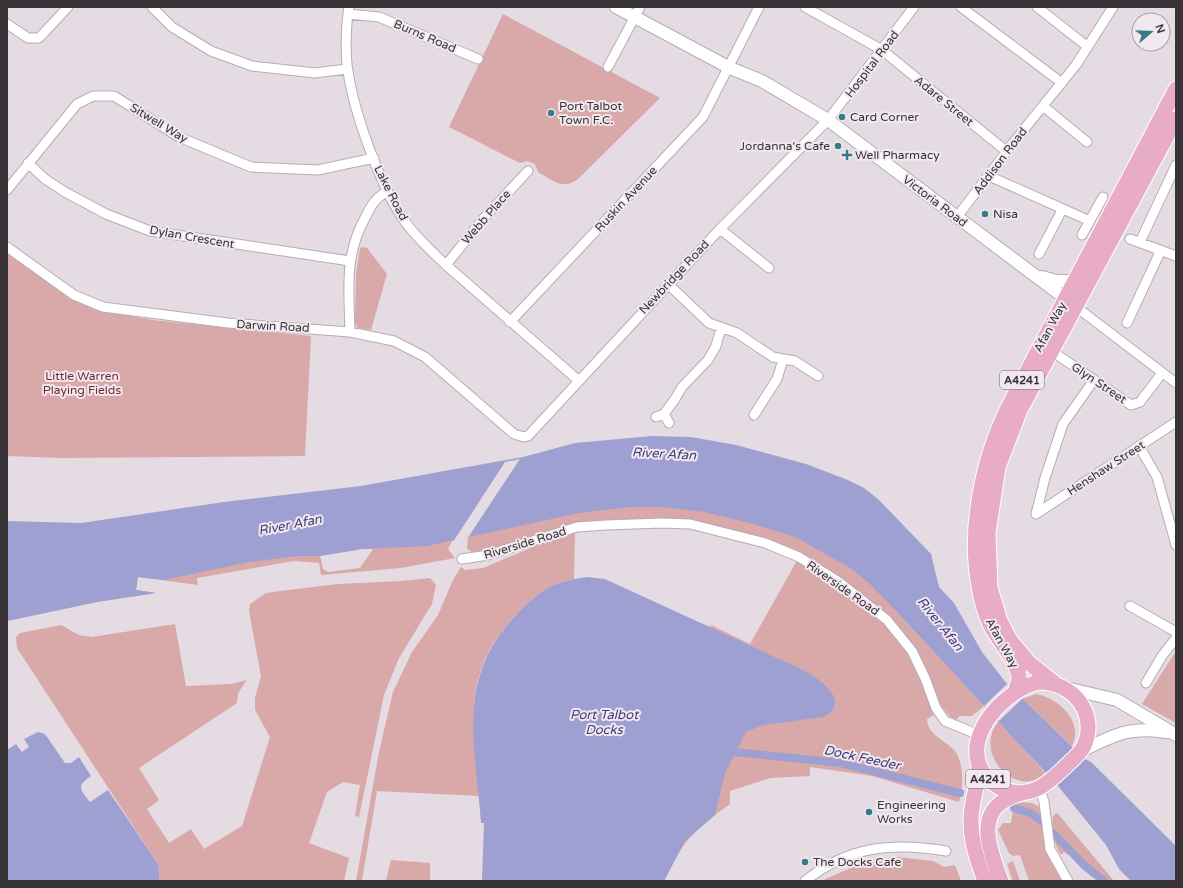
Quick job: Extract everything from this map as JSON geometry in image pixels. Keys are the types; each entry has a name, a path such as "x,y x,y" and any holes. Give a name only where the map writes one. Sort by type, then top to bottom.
{"main road":[{"name":"Afan Way","path":"1059,685 1044,676 1019,652 1000,621 990,588 988,533 998,467 1005,445 1020,410 1070,302 1074,281 1176,89"},
{"name":"Afan Way","path":"1015,692 1019,679 1017,670 990,624 979,586 976,560 977,535 981,488 988,462 1003,418 1176,119"},
{"name":"A4241","path":"985,881 974,849 971,828 972,807 979,776 979,765 976,750 979,735 992,714 1015,692 1033,683 1059,685 1078,698 1085,715 1087,730 1080,752 1040,787 1003,801 994,810 988,824 988,843 1001,881"},
{"name":"A4241","path":"979,765 988,780 995,785 1012,792 1040,787"}],"street":[{"path":"7,24 28,38 39,38 68,7"},
{"path":"152,7 172,27 210,51 252,66 315,73 347,69"},
{"name":"Victoria Road","path":"616,7 637,12 730,68 762,81 828,120 957,217 1006,256 1037,276 1176,383"},
{"name":"Ruskin Avenue","path":"510,322 704,117 730,68 759,7"},
{"name":"Adare Street","path":"805,7 882,50 1006,151"},
{"name":"Hospital Road","path":"828,120 914,7"},
{"path":"961,7 1062,83"},
{"path":"1037,7 1088,47"},
{"name":"Addison Road","path":"957,217 989,176 1006,151 1076,65 1113,7"},
{"name":"Lake Road","path":"349,10 347,69 353,101 387,191 406,223 426,246 446,265 578,380"},
{"name":"Burns Road","path":"349,10 379,17 478,59"},
{"path":"608,67 637,12"},
{"name":"Sitwell Way","path":"7,190 77,104 92,96 114,96 179,137 251,167 318,170 374,158"},
{"path":"1043,106 1087,142"},
{"name":"Newbridge Road","path":"524,437 528,436 578,380 720,228 828,120"},
{"name":"Dylan Crescent","path":"28,163 45,179 65,192 106,214 150,231 350,261"},
{"path":"1140,242 1176,165"},
{"name":"Webb Place","path":"446,265 482,220 528,170"},
{"path":"989,176 1062,210 1090,221"},
{"path":"350,332 350,261 354,241 375,199 387,191"},
{"path":"1082,235 1103,197"},
{"path":"1039,254 1062,210"},
{"path":"720,228 763,257 769,268"},
{"path":"1130,239 1176,256"},
{"name":"Darwin Road","path":"7,247 74,295 104,307 228,323 350,332 394,341 425,357 514,434 524,437"},
{"path":"1127,323 1161,250"},
{"path":"1037,276 1056,281 1074,281"},
{"path":"668,284 709,323 737,333 773,357 795,361 808,368 818,376"},
{"path":"670,423 660,415 676,399 682,387 708,360 716,346 721,328"},
{"name":"Glyn Street","path":"1059,356 1131,405 1140,402 1162,373"},
{"path":"754,415 757,403 777,379 783,360"},
{"path":"808,368 814,361"},
{"name":"Henshaw Street","path":"1094,380 1064,424 1045,478 1036,514 1139,446 1176,425"},
{"path":"1139,446 1157,477 1176,545"},
{"name":"Riverside Road","path":"462,559 488,555 577,527 606,525 662,523 685,524 729,532 765,543 799,557 839,582 887,620 912,651 925,678 936,708 945,721 979,735"},
{"path":"1130,606 1176,632"},
{"path":"1146,683 1162,656 1176,638"},
{"path":"1059,685 1117,700 1174,734"},
{"path":"1080,752 1114,734 1130,730 1148,729 1174,734"},
{"path":"1040,787 1044,802 1050,849 1068,881"},
{"path":"805,881 831,864 849,856 887,846 922,852 946,851"}],"green space":[{"name":"Port Talbot Town F.C.","path":"503,14 660,98 577,180 571,183 561,184 552,181 538,172 535,164 527,161 520,163 449,127"},
{"path":"360,248 367,248 387,274 371,330 358,328 355,323 356,274"},
{"name":"Little Warren Playing Fields","path":"7,252 71,296 93,309 153,320 311,336 305,456 60,458 7,456"},
{"path":"535,478 835,526 896,611 984,706 972,716 959,716 957,720 950,717 944,709 927,719 928,725 935,735 951,747 958,756 962,779 959,802 872,776 810,767 810,776 770,778 730,791 730,804 698,829 684,845 677,855 664,881 703,624 710,627 711,625 750,644 799,557 700,526 606,525 477,554 467,548 468,537 452,541 448,549 455,558 401,568 321,575 319,563 294,561 197,578 198,585 138,577 136,590 156,593 97,602 7,621 7,577","holes":["362,549 373,549 360,568 328,572 323,569 320,556"]},
{"path":"575,533 574,579 550,587 531,601 518,613 500,634 487,655 479,677 475,699 474,722 479,796 377,791 362,880 386,880 391,860 430,863 430,881 356,881 379,752 393,692 412,652 438,615 453,580 461,567 465,570 483,568 549,540"},
{"path":"430,578 436,585 432,604 399,658 384,695 359,817 355,816 360,785 343,782 327,792 309,843 349,858 344,881 160,881 158,864 17,648 16,637 20,633 61,625 79,635 92,637 175,624 186,686 231,684 247,680 238,693 237,703 139,768 159,800 147,809 169,843 191,829 204,849 242,826 270,737 255,710 255,698 261,676 249,611 250,604 266,593 338,584"},
{"path":"1176,651 1176,723 1142,704"},
{"path":"1036,694 1053,700 1067,712 1075,728 1075,737 1072,746 1022,699"},
{"path":"999,721 1045,773 1034,780 1022,781 1011,777 1001,770 994,759 991,747 992,734"},
{"path":"1022,802 1032,803 1040,807 1047,852 1063,881 1029,881 1020,855 1013,856 1009,853 998,830 1003,823 1011,823 1014,804"},
{"path":"1056,813 1114,881 1102,881 1070,854 1068,855 1064,852 1061,855 1055,841 1053,831 1052,821 1053,816"},
{"path":"897,857 933,861 944,867 955,865 961,881 821,881 864,862"},
{"path":"1013,861 1020,881 1013,881 1007,864"}],"water":[{"name":"River Afan","path":"652,436 691,437 736,445 806,464 848,480 864,488 878,499 931,554 939,587 954,603 982,652 1007,684 1085,759 1091,762 1173,843 1176,847 1176,881 1131,881 1119,869 1106,845 1058,786 896,611 872,586 852,569 795,537 750,523 704,512 663,507 629,507 579,513 427,546 362,549 320,556 297,556 249,562 164,580 138,577 136,590 156,593 97,602 7,621 7,521 81,523 224,502 361,486 523,457 575,443"},
{"name":"Port Talbot Docks","path":"587,577 605,579 803,670 818,679 831,691 835,705 831,711 823,717 763,725 746,732 725,773 715,815 685,841 664,881 482,881 484,823 481,823 475,765 474,711 477,685 485,660 499,636 519,612 535,597 549,587 565,581"},
{"path":"38,732 45,734 65,763 71,763 79,757 91,776 81,785 82,791 90,802 108,790 158,864 160,881 7,881 7,750 16,744 22,752 29,747 24,739"}],"pier":[{"path":"520,459 467,539 453,542 505,462"},
{"path":"1007,684 1022,699 999,721 984,706"}],"waterway":[{"name":"Dock Feeder","path":"734,752 841,763 960,793"},
{"name":"Dock Feeder","path":"1014,808 1030,813 1043,822"},
{"name":"Dock Feeder","path":"1054,834 1085,866 1104,881"}],"place":[{"name":"Port Talbot Town F.C.","path":"551,113"},
{"name":"Card Corner","path":"842,117"},
{"name":"Jordanna's Cafe","path":"838,146"},
{"name":"Well Pharmacy","path":"847,155"},
{"name":"Nisa","path":"985,214"},
{"name":"Engineering Works","path":"869,812"},
{"name":"The Docks Cafe","path":"805,862"}]}
